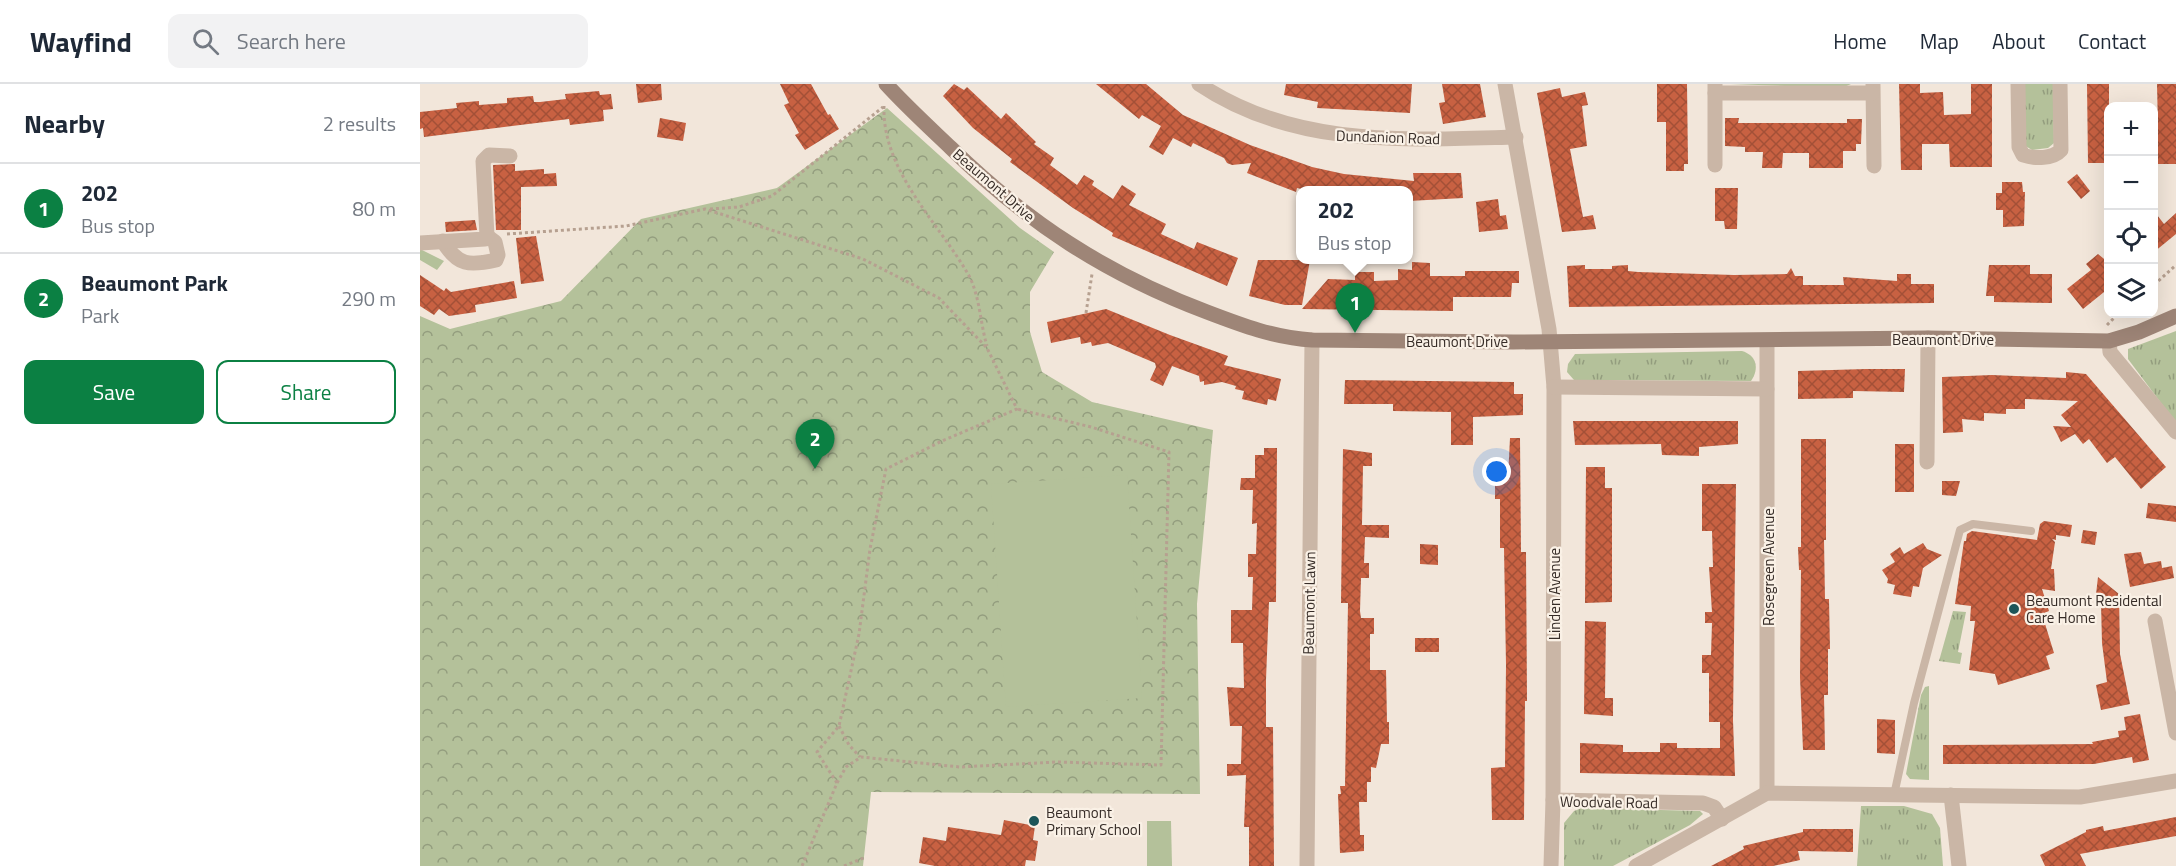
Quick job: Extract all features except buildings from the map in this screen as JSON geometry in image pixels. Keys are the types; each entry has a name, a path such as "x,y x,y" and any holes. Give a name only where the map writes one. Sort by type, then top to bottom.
{"street":[{"name":"Beaumont Drive","path":"886,84 911,111 1008,201 1048,231 1097,262 1179,302 1266,333 1312,340 1550,341 1767,341 2106,335 2139,332 2176,316"},
{"name":"Dundanion Road","path":"1199,84 1244,109 1280,122 1330,135 1387,139 1516,137"},
{"name":"Linden Avenue","path":"1505,84 1550,341 1554,387 1553,800"},
{"path":"2018,84 2019,147 2024,155 2029,157 2053,156 2061,150 2060,84"},
{"path":"1715,165 1715,89 1872,89 1874,166"},
{"path":"484,238 483,161 489,155 510,156"},
{"path":"420,243 484,238 495,242 498,255 496,260 471,264 459,261 451,255 443,242"},
{"path":"2106,335 2110,352 2176,432"},
{"path":"1927,462 1928,338"},
{"name":"Beaumont Lawn","path":"1306,866 1312,340"},
{"name":"Rosegreen Avenue","path":"1767,341 1767,794"},
{"path":"1554,387 1767,389"},
{"path":"2155,621 2176,733"},
{"path":"1636,866 1767,794 2080,797 2176,781"},
{"path":"1951,795 1959,866"},
{"name":"Woodvale Road","path":"1551,866 1553,800 1703,803 1714,807 1722,819"}],"lane":[{"path":"1894,795 1914,703 1960,530 1973,525 2031,531"}],"path":[{"path":"484,238 626,226 705,209 739,207 772,196 886,105 885,130 895,158 919,202 968,276 976,295 987,348 1017,409"},
{"path":"705,209 863,259 939,298 987,348"},
{"path":"2158,282 2176,266"},
{"path":"1086,313 1092,272"},
{"path":"2106,335 2116,318"},
{"path":"837,783 817,752 839,726 859,634 870,549 886,469 942,441 1017,409 1091,427 1169,452 1161,765 1057,762 960,767 861,757 849,745 839,726"},
{"path":"802,866 837,783 846,767 861,757"},
{"path":"844,866 866,857"}],"green space":[{"path":"1730,84 1851,84 1842,88"},
{"path":"2025,84 2053,84 2054,143 2048,148 2032,150 2024,145"},
{"path":"887,108 1020,228 1054,252 1030,292 1030,332 1042,372 1092,402 1213,430 1197,604 1200,794 871,792 863,866 420,866 420,316 450,329 561,301 641,219 777,188"},
{"path":"420,249 444,261 437,270 420,260"},
{"path":"2176,331 2176,423 2128,359 2128,349"},
{"path":"1742,351 1751,356 1755,363 1754,376 1751,381 1574,380 1567,372 1568,364 1575,354"},
{"path":"1127,475 1142,698 1006,707 991,484"},
{"path":"1953,611 1966,612 1958,652 1962,653 1960,664 1939,661"},
{"path":"1929,686 1929,780 1910,779 1906,774 1921,695 1925,687"},
{"path":"1861,806 1904,806 1932,814 1940,828 1943,866 1857,866"},
{"path":"1582,808 1700,811 1703,814 1690,825 1613,866 1564,866 1564,823 1574,811"},
{"path":"1147,821 1171,821 1172,866 1147,866"}],"place":[{"name":"202","path":"1355,333"},
{"name":"Beaumont Park","path":"815,469"},
{"name":"Beaumont Residental Care Home","path":"2014,609"},
{"name":"Beaumont Primary School","path":"1034,821"}]}
